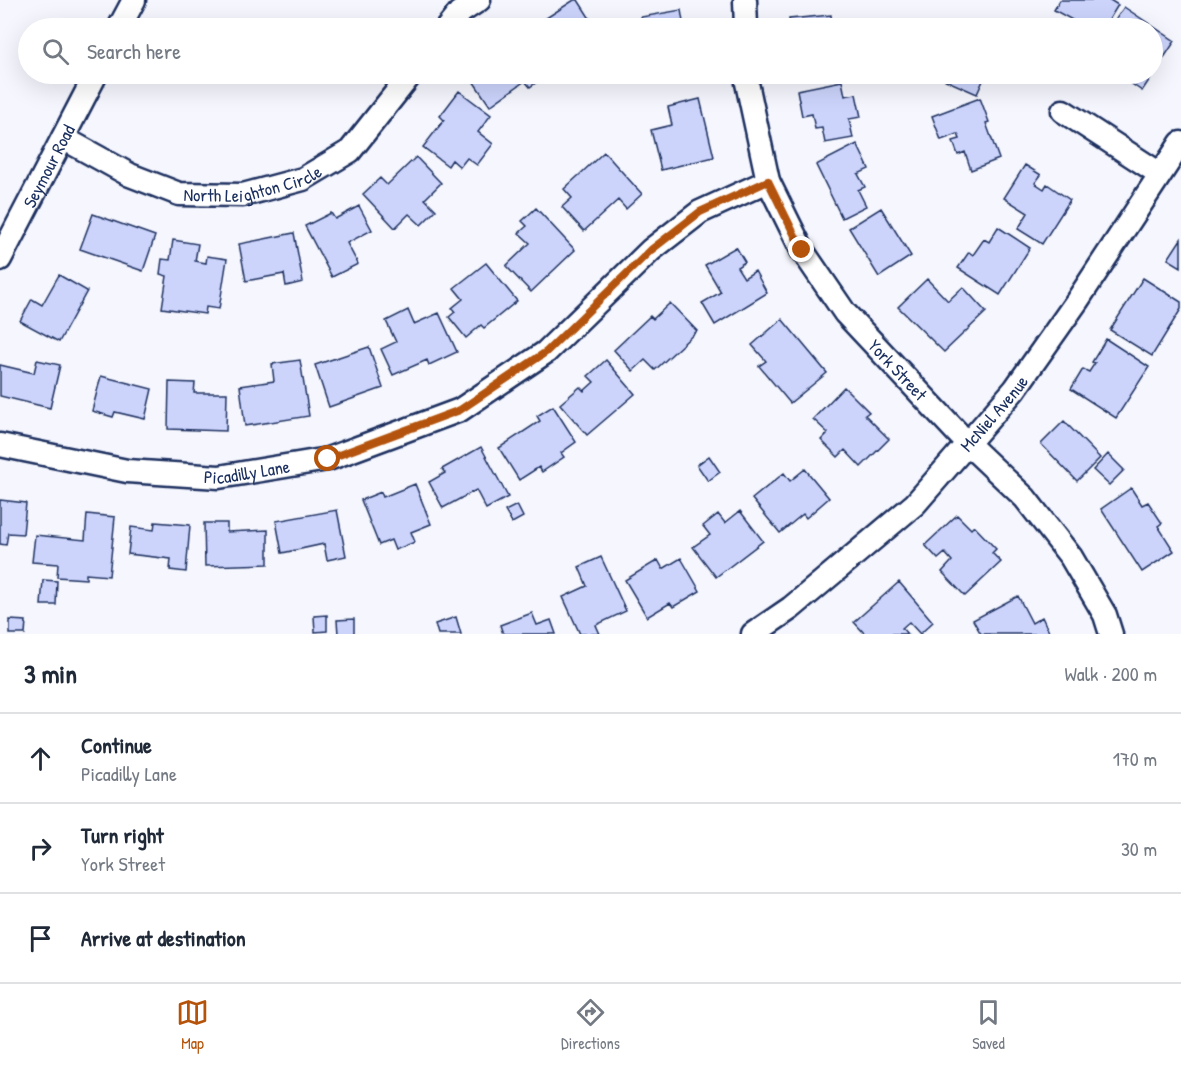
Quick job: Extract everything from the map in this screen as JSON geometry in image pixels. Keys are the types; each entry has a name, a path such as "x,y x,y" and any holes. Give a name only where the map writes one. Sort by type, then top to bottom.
{"street":[{"path":"124,18 134,0"},
{"path":"455,14 479,0"},
{"path":"745,0 746,18"},
{"name":"Seymour Road","path":"0,259 91,84"},
{"name":"North Leighton Circle","path":"63,138 130,175 179,194 243,195 303,179 350,151 403,84"},
{"name":"York Street","path":"747,84 768,181 802,250 845,313 967,443 1025,498 1071,557 1105,615 1111,634"},
{"path":"1063,111 1160,174"},
{"name":"McNiel Avenue","path":"753,634 791,608 915,504 1015,389 1077,301 1181,142"},
{"name":"Picadilly Lane","path":"0,445 128,471 219,477 328,459 460,410 546,352 651,250 700,212 768,181"}],"building":[{"path":"574,0 578,0 590,18 546,18"},
{"path":"1060,0 1110,0 1118,5 1110,18 1069,18 1054,10"},
{"path":"1124,7 1140,18 1117,18"},
{"path":"681,10 682,18 641,18"},
{"path":"831,15 831,18 800,18"},
{"path":"1163,33 1175,41 1163,59"},
{"path":"475,84 521,84 490,106"},
{"path":"827,84 843,84 845,96 856,94 861,117 849,119 853,138 825,143 822,128 815,129 812,114 802,116 797,90"},
{"path":"954,84 982,84 977,94"},
{"path":"1132,84 1147,84 1142,91"},
{"path":"459,91 491,115 478,132 493,144 477,165 467,158 460,167 452,160 448,166 423,147 444,120 440,116"},
{"path":"980,98 999,159 971,170 965,152 958,155 953,141 960,139 958,134 941,140 932,116"},
{"path":"700,99 714,157 661,170 651,130 672,125 668,107"},
{"path":"857,144 869,169 858,174 865,187 858,190 866,206 842,218 816,165"},
{"path":"604,152 642,194 626,209 618,200 584,231 562,207 572,198 564,189"},
{"path":"416,157 441,183 425,199 436,210 421,225 409,214 395,228 363,194 380,178 387,185"},
{"path":"1025,165 1041,175 1035,183 1044,189 1047,184 1070,200 1042,244 1018,229 1028,213 1004,198"},
{"path":"359,206 372,230 347,243 358,264 332,277 305,226 331,213 335,219"},
{"path":"536,208 575,250 531,292 506,266 530,243 519,233 527,226 522,221"},
{"path":"881,208 911,256 879,277 849,228"},
{"path":"93,214 155,236 143,271 80,249"},
{"path":"998,227 1030,248 1000,295 958,268 969,252 973,255 984,239 989,242"},
{"path":"294,233 303,282 286,286 284,274 246,281 239,244"},
{"path":"1181,239 1181,267 1168,259"},
{"path":"173,240 198,244 195,261 206,263 207,256 227,259 219,309 206,307 205,314 162,308 167,276 160,274 162,259 170,260"},
{"path":"736,247 745,262 737,267 744,278 755,271 767,293 715,325 702,303 721,292 705,265"},
{"path":"486,263 517,301 484,328 481,325 466,338 449,317 455,312 452,308 463,299 454,288"},
{"path":"59,275 87,291 59,342 20,321 32,299 42,305"},
{"path":"1143,278 1181,302 1181,309 1152,356 1110,330"},
{"path":"927,279 948,301 963,287 986,312 944,352 898,307"},
{"path":"670,303 697,331 655,370 645,360 633,371 614,350 650,316 653,319"},
{"path":"408,310 414,324 439,313 457,352 429,365 427,360 393,375 381,349 396,342 386,321"},
{"path":"782,319 827,373 790,403 759,366 766,361 752,345"},
{"path":"1106,339 1149,367 1116,418 1071,389 1083,369 1089,372 1095,363 1092,362"},
{"path":"369,347 383,388 329,407 315,365"},
{"path":"37,360 60,365 50,408 0,396 0,365 34,373"},
{"path":"300,360 309,416 245,426 240,386 274,381 272,364"},
{"path":"606,360 635,394 587,435 560,404 580,387 584,391 594,382 588,376"},
{"path":"101,376 152,389 145,419 115,412 113,417 92,411"},
{"path":"169,382 195,383 194,393 227,393 226,431 168,429"},
{"path":"844,387 869,412 865,415 889,439 861,467 845,450 838,457 821,440 828,433 813,419"},
{"path":"553,406 576,442 561,453 564,457 542,472 539,467 519,480 499,448 540,421 537,416"},
{"path":"1064,421 1100,458 1077,481 1041,444"},
{"path":"481,447 508,497 486,509 476,490 443,508 429,482 445,473 442,469"},
{"path":"1108,454 1124,470 1109,485 1093,470"},
{"path":"709,456 720,472 708,481 697,465"},
{"path":"805,469 829,498 806,518 803,514 780,533 752,499 784,473 790,481"},
{"path":"415,484 431,524 411,532 415,542 395,550 391,540 379,545 361,500 381,492 383,497"},
{"path":"1131,488 1142,505 1148,502 1162,523 1158,526 1174,551 1142,572 1101,509"},
{"path":"0,500 26,503 23,534 8,533 6,545 0,544"},
{"path":"517,505 523,517 512,523 505,511"},
{"path":"337,510 346,556 327,560 324,544 282,553 276,521"},
{"path":"740,511 763,541 716,577 693,547 710,535 703,526 718,514 725,523"},
{"path":"87,514 115,517 109,576 86,574 86,579 57,577 58,564 32,562 35,535 85,540"},
{"path":"957,515 971,529 974,526 996,549 992,553 1001,562 965,596 942,572 952,561 945,553 938,559 925,545"},
{"path":"155,522 190,525 186,572 170,570 171,559 128,554 131,527 154,530"},
{"path":"204,523 227,523 227,532 268,530 268,564 205,566"},
{"path":"601,557 626,611 596,625 600,634 580,634 563,597 587,586 579,567"},
{"path":"681,558 700,591 673,607 670,603 647,617 625,580 658,560 663,569"},
{"path":"43,580 57,581 56,605 41,605"},
{"path":"899,582 933,622 920,634 909,622 902,628 907,634 865,634 854,622"},
{"path":"1018,596 1032,623 1042,617 1050,634 981,634 973,620"},
{"path":"532,613 537,625 551,620 556,634 503,634 500,625"},
{"path":"327,615 327,631 315,632 314,616"},
{"path":"456,617 461,634 438,634 435,624"},
{"path":"354,619 354,634 338,634 337,620"},
{"path":"10,620 26,621 25,634 10,634"}],"route":[{"path":"328,459 460,410 546,352 651,250 700,212 768,181 802,250"}]}
